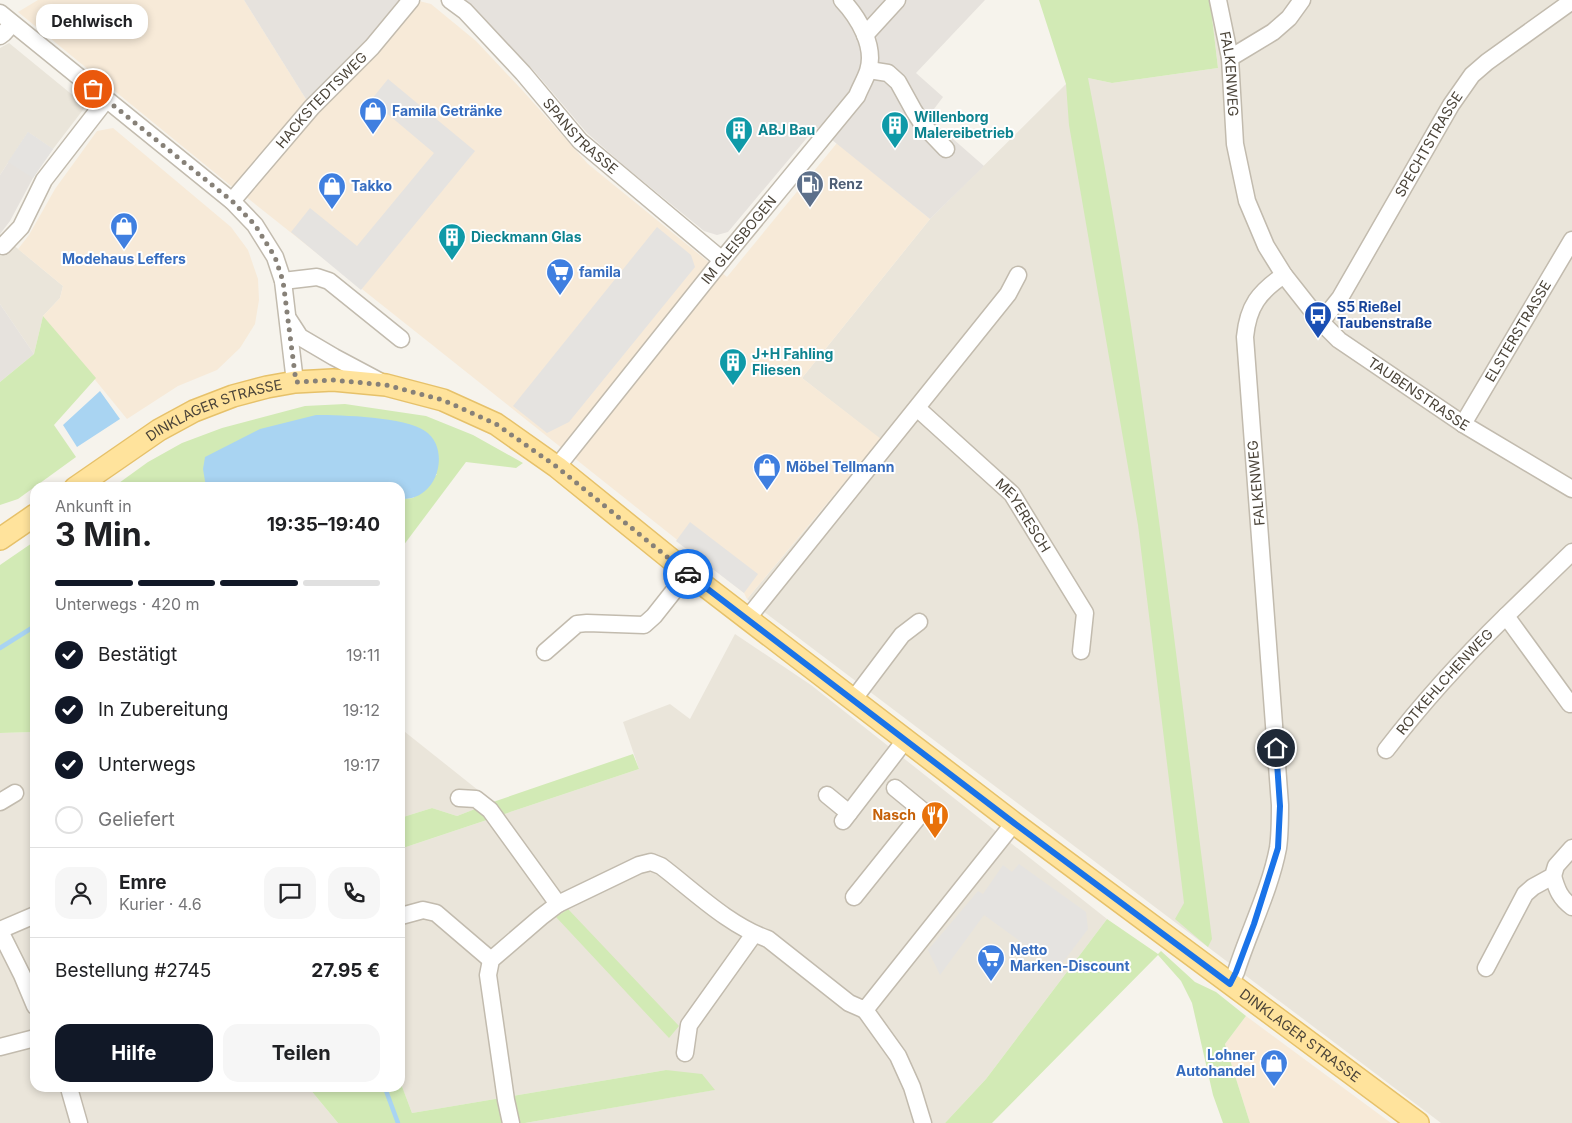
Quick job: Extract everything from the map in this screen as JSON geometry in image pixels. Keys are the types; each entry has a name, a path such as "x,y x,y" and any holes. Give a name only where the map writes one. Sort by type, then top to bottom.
{"main road":[{"name":"DINKLAGER STRASSE","path":"84,482 159,430 194,411 233,396 296,382 333,380 386,385 443,400 496,424 557,467 747,619 1014,823 1418,1123"},
{"path":"0,539 30,518"}],"street":[{"name":"SPANSTRASSE","path":"450,0 470,5 523,73 580,141 722,260"},
{"name":"IM GLEISBOGEN","path":"557,467 722,260 857,96 869,70 869,49 865,35 848,6 842,0"},
{"path":"865,35 898,0"},
{"name":"FALKENWEG","path":"1218,0 1230,58 1234,144 1247,201 1266,246 1284,275 1266,289 1253,306 1246,320 1245,337 1272,675 1280,827 1278,848 1270,877 1230,984"},
{"path":"1230,58 1273,32 1289,18 1302,0"},
{"name":"HACKSTEDTSWEG","path":"232,201 312,107 372,47 407,1"},
{"name":"SPECHTSTRASSE","path":"1321,322 1340,298 1451,105 1472,75 1487,62 1572,1"},
{"path":"0,36 4,34 6,18"},
{"path":"6,18 232,201 255,225 275,257 283,281 296,382"},
{"path":"869,70 888,73 898,82 923,125 946,149"},
{"path":"3,246 21,227 44,180 106,100"},
{"name":"ELSTERSTRASSE","path":"1463,424 1572,240"},
{"path":"747,619 1008,294 1018,275"},
{"name":"TAUBENSTRASSE","path":"1284,275 1321,322 1339,340 1463,424 1572,489"},
{"path":"283,281 317,277 329,281 401,339"},
{"path":"288,318 300,337 386,385"},
{"name":"MEYERESCH","path":"917,408 1012,494 1085,613 1081,651"},
{"name":"ROTKEHLCHENWEG","path":"1386,750 1445,678 1572,552"},
{"path":"545,652 577,624 644,624 654,616 688,573"},
{"name":"ROTKEHLCHENWEG","path":"1506,616 1570,704"},
{"path":"853,700 902,635 919,622"},
{"path":"827,795 846,817 906,740"},
{"path":"854,897 923,811 895,788"},
{"path":"0,802 15,793"},
{"path":"459,798 476,799 490,810 558,904"},
{"path":"865,1010 1014,823"},
{"path":"1572,848 1556,866 1553,876 1557,892 1563,901 1572,907"},
{"path":"511,1123 488,975 491,960 558,904 639,865 651,862 661,866 736,924 768,939 849,1003 865,1010 898,1056 912,1087 924,1123"},
{"path":"1486,968 1525,894 1533,887 1553,876"},
{"path":"405,915 423,910 436,913 491,960"},
{"path":"30,917 0,931 30,994"},
{"path":"685,1053 689,1025 754,934"},
{"path":"0,1047 30,1039"},
{"path":"70,1092 79,1123"}],"shaded area":[{"path":"38,0 244,0 309,104 236,190 18,12"},
{"path":"244,0 402,0 367,43 309,104"},
{"path":"456,0 985,0 916,73 943,97 928,117 984,166 930,219 816,127 728,232 717,235 704,231 587,133 535,72 494,30"},
{"path":"1210,0 1572,0 1572,1123 1441,1123 747,599 881,440 802,378 930,219 1066,84 1088,78 1112,83 1218,68"},
{"path":"419,1 431,4 476,41 588,164 727,277 837,143 930,219 802,378 881,439 747,599 744,593 245,196 317,114 376,54"},
{"path":"9,43 86,106 53,149 28,132 0,175 0,48"},
{"path":"388,79 475,151 361,290 291,232 310,208 357,246 434,153 371,100"},
{"path":"113,128 231,227 248,250 258,279 259,300 255,324 240,348 217,370 178,386 127,419 43,316 60,298 63,286 18,249 29,235 55,189 97,131"},
{"path":"28,132 53,149 34,176 10,221 0,234 0,175"},
{"path":"28,132 53,149 33,178 8,162"},
{"path":"657,227 691,255 695,267 569,422 547,433 513,406"},
{"path":"0,234 63,286 60,298 43,316 34,354 0,304"},
{"path":"0,304 34,354 0,382"},
{"path":"690,522 758,574 744,593 676,541"},
{"path":"735,634 811,685 1107,919 986,1079 945,1123 525,1123 714,1090 666,1070 412,1113 404,1092 405,847 639,769 623,722 670,704 690,719"},
{"path":"30,732 30,1092 312,1092 338,1123 0,1123 0,733"},
{"path":"405,732 493,802 457,816 432,808 405,816"},
{"path":"1019,864 1086,912 1088,929 1058,969 984,915 940,975 928,950 978,891 983,894 1003,865 1012,872"},
{"path":"1246,1016 1391,1123 1250,1123 1225,1044"}],"green space":[{"path":"1039,0 1210,0 1218,68 1112,83 1088,78 1126,292 1157,507 1212,939 1208,947 1175,919 1184,903 1138,525 1069,125 1066,84"},
{"path":"43,316 96,378 54,425 76,457 41,482 30,482 30,490 18,499 0,505 0,382 34,354"},
{"path":"345,404 426,416 473,435 523,463 516,468 466,462 405,543 405,499 413,498 437,474 268,482 120,482 148,462 182,443 222,428 305,406"},
{"path":"30,544 30,732 0,733 0,565"},
{"path":"633,754 639,769 405,847 405,816 432,808 457,816"},
{"path":"568,909 679,1026 669,1038 556,917"},
{"path":"1107,919 1158,954 1161,951 1195,982 1216,992 1246,1016 1225,1044 1250,1123 1223,1123 1213,1095 1192,1003 1181,981 1158,955 992,1123 945,1123 986,1079"},
{"path":"666,1070 702,1074 715,1090 525,1123 338,1123 312,1092 404,1092 412,1113"}],"water":[{"path":"100,391 120,419 77,447 63,425"},
{"path":"316,415 357,416 403,423 416,426 431,437 436,444 438,452 438,469 431,485 425,491 413,498 405,499 405,482 205,482 203,469 205,457 260,429"}],"waterway":[{"path":"0,648 30,629"},
{"path":"386,1092 398,1123"}],"way so far":[{"path":"93,89 232,201 255,225 275,257 283,281 296,382 333,380 386,385 443,400 496,424 557,467 688,574"}],"place":[{"name":"Dehlwisch","path":"93,89"},
{"name":"Famila Getränke","path":"373,135"},
{"name":"Willenborg Malereibetrieb","path":"895,149"},
{"name":"ABJ Bau","path":"739,154"},
{"name":"Renz","path":"810,208"},
{"name":"Takko","path":"332,210"},
{"name":"Modehaus Leffers","path":"124,250"},
{"name":"Dieckmann Glas","path":"452,261"},
{"name":"famila","path":"560,296"},
{"name":"S5 Rießel Taubenstraße","path":"1318,339"},
{"name":"J+H Fahling Fliesen","path":"733,386"},
{"name":"Möbel Tellmann","path":"767,491"},
{"name":"Nasch","path":"935,839"},
{"name":"Netto Marken-Discount","path":"991,982"},
{"name":"Lohner Autohandel","path":"1274,1087"}],"route":[{"path":"688,574 1014,823 1230,984 1254,924 1278,848 1280,806 1276,748"}]}
